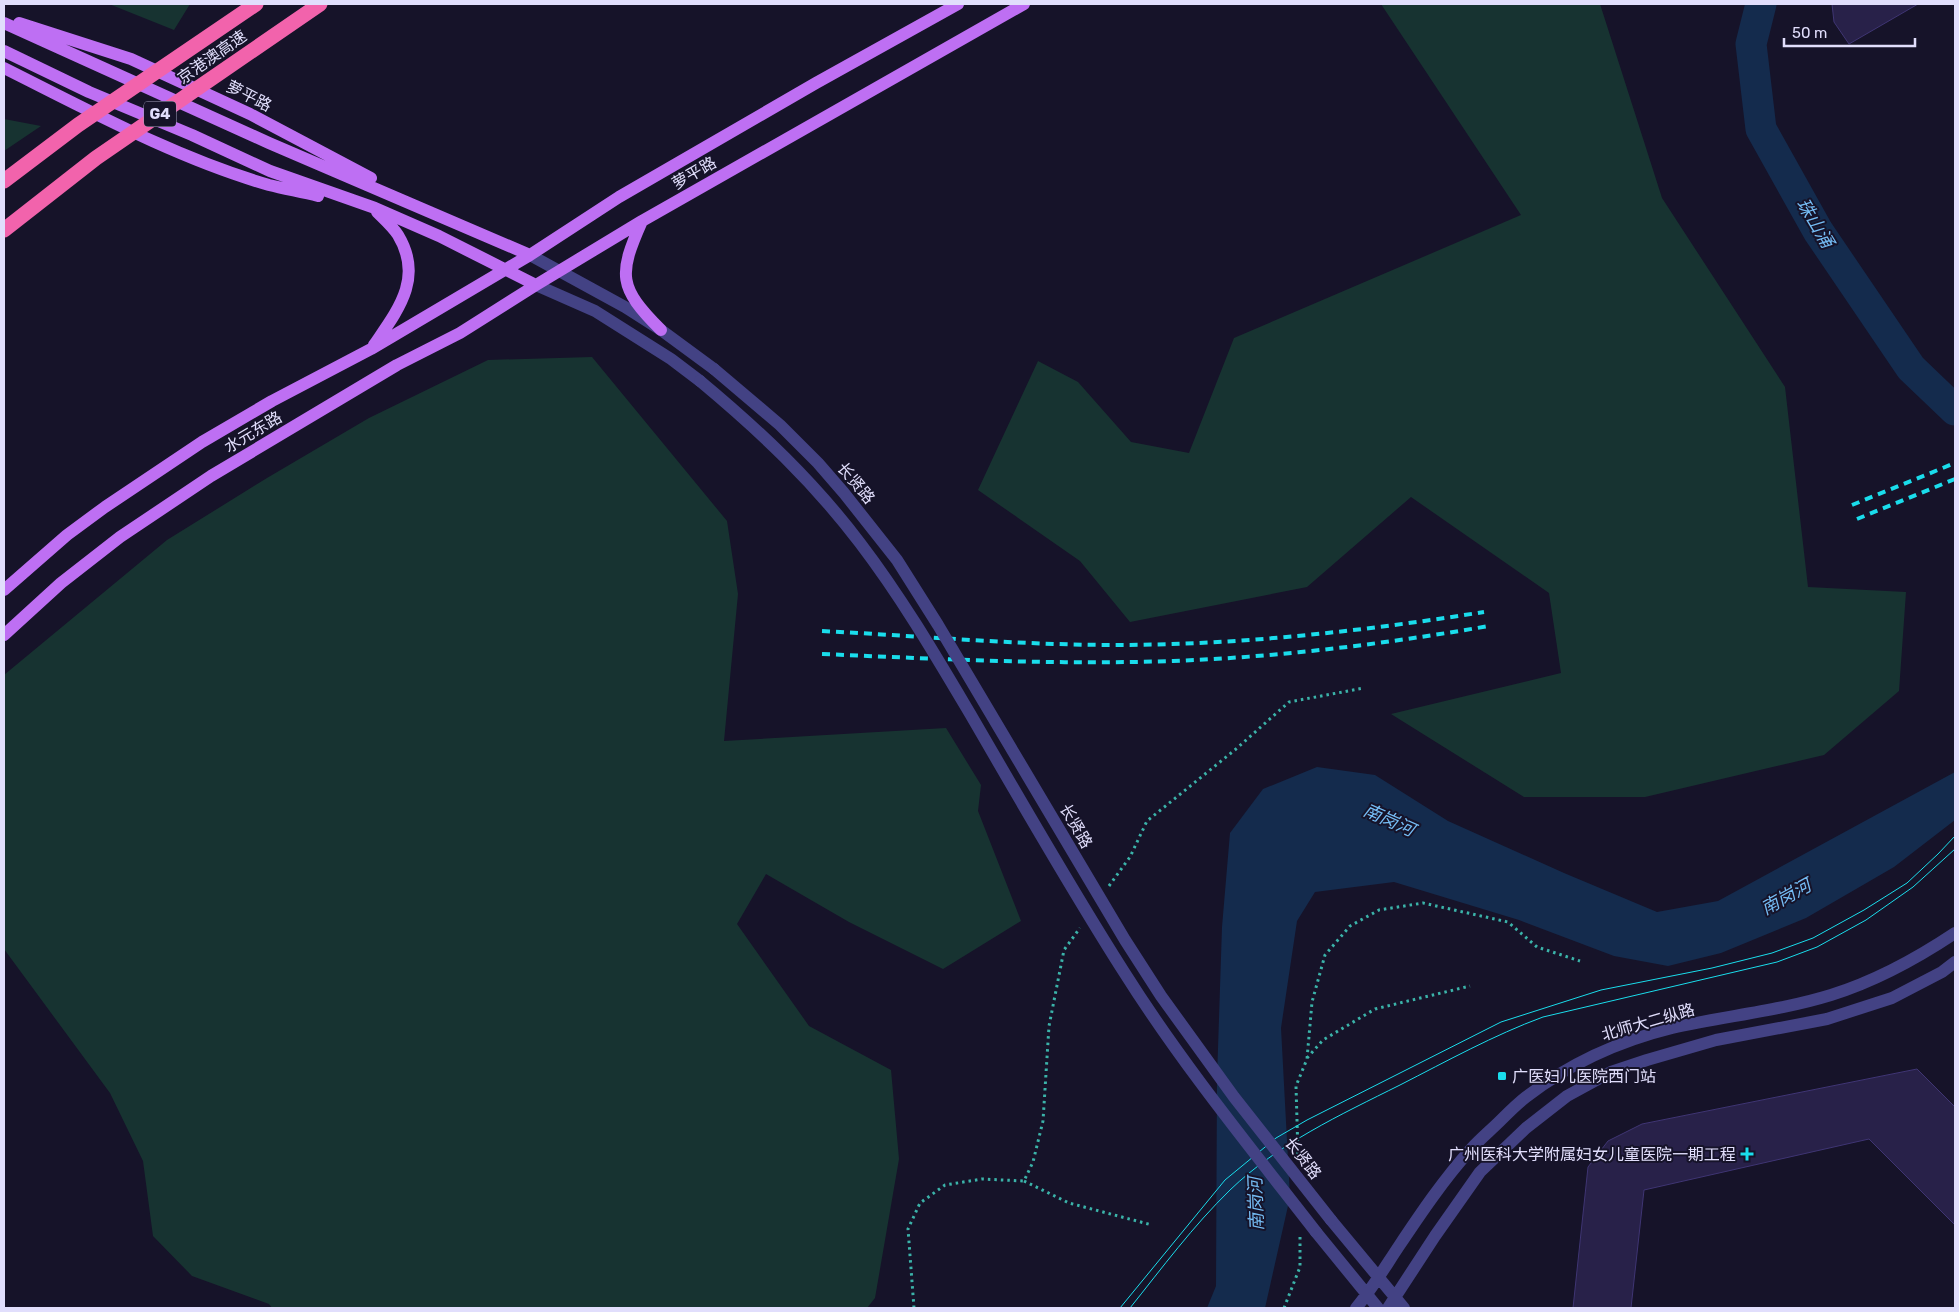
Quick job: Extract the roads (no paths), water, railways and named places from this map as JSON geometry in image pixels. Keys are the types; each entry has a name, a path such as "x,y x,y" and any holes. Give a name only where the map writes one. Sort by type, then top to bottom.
{"highway":[{"name":"京港澳高速","path":"4,181 78,125 256,4"},
{"name":"京港澳高速","path":"4,230 96,158 320,4"}],"main road":[{"name":"萝平路","path":"4,23 269,143 530,255 628,192 816,83 958,4"},
{"name":"萝平路","path":"536,284 642,221 1024,4"},
{"name":"萝平路","path":"4,18 131,59 192,86 250,114 441,216"},
{"path":"4,52 89,92 270,172 375,208 439,236 536,284"},
{"path":"4,68 121,126 235,173 270,185 375,208 397,234 408,260 409,275 405,294 399,308 371,349"},
{"path":"642,221 627,259 626,274 629,291 634,301 661,330"},
{"name":"水元东路","path":"4,590 67,535 105,507 202,442 272,401 371,349 530,255"},
{"name":"水元东路","path":"4,635 61,583 120,537 211,476 397,365 460,333 536,284"}],"street":[{"name":"长贤路","path":"530,255 626,307 714,369 780,424 844,493 897,560 938,625 1125,940 1161,996 1223,1082 1377,1278 1391,1303 1404,1308"},
{"path":"536,284 595,311 671,359 700,381 743,417 780,452 832,510 873,561 919,628 1077,895 1154,1018 1208,1094 1366,1296 1378,1308"},
{"name":"北师大二纵路","path":"1356,1308 1446,1178 1471,1148 1525,1097 1569,1068 1601,1051 1671,1028 1792,1005 1832,995 1880,977 1919,956 1955,933"},
{"path":"1391,1303 1480,1172 1526,1128 1568,1096 1611,1072 1646,1060 1716,1040 1827,1019 1892,998 1942,972 1955,962"}],"water":[{"name":"南岗河","path":"1317,767 1375,775 1448,821 1657,912 1718,901 1955,772 1955,820 1894,867 1806,918 1721,953 1668,966 1614,956 1519,920 1394,882 1315,892 1297,921 1281,1028 1290,1197 1265,1308 1207,1308 1216,1286 1217,1079 1222,927 1230,833 1263,789"}],"waterway":[{"name":"珠山涌","path":"1761,4 1751,44 1761,129 1818,231 1911,368 1955,410"}],"tram line":[{"path":"1120,1308 1225,1180 1276,1138 1307,1120 1501,1022 1601,990 1712,968 1772,953 1813,938 1864,910 1907,883 1955,836"},
{"path":"1130,1308 1191,1233 1230,1190 1269,1158 1311,1131 1471,1049 1543,1017 1777,962 1817,947 1866,920 1913,887 1955,849"}],"railway":[{"path":"1852,505 1955,463"},
{"path":"1857,519 1955,479"},
{"path":"822,631 1042,644 1208,643 1347,631 1484,612"},
{"path":"822,654 1041,662 1173,661 1331,649 1489,626"}],"place":[{"name":"广医妇儿医院西门站","path":"1502,1076"},
{"name":"广州医科大学附属妇女儿童医院一期工程","path":"1747,1154"}]}
